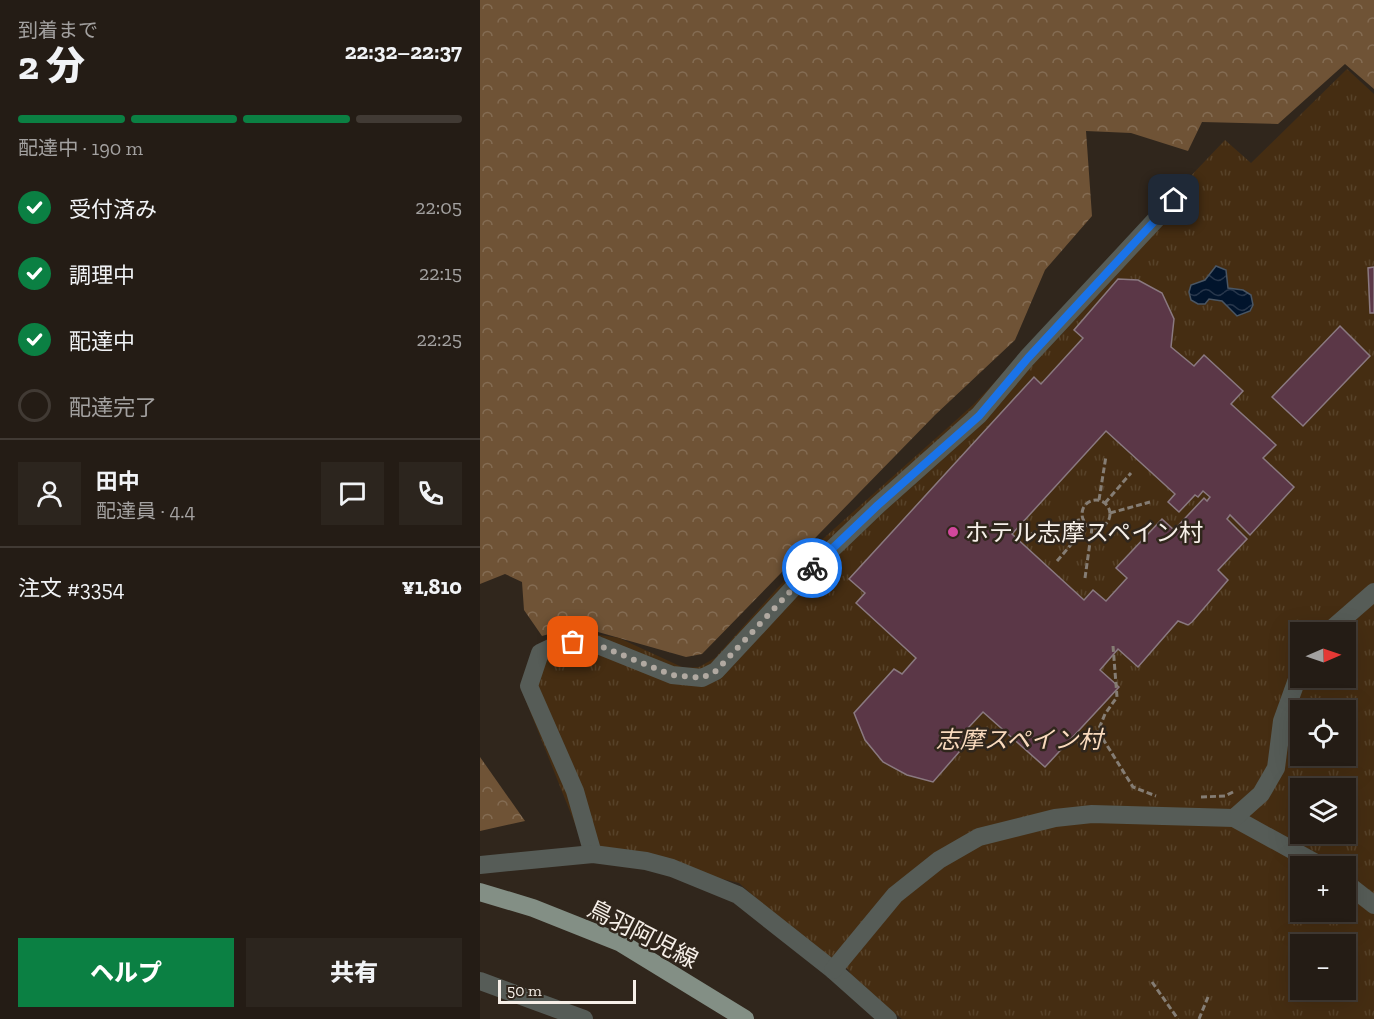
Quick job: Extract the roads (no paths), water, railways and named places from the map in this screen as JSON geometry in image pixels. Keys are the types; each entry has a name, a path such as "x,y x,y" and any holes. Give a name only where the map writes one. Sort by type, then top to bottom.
{"main road":[{"name":"鳥羽阿児線","path":"480,892 533,908 621,944 745,1019"}],"street":[{"path":"593,854 575,791 529,686 540,653 561,643 585,640 672,675 702,678 716,671 822,559 979,416 1028,358 1174,200"},
{"path":"1340,622 1374,592"},
{"path":"1234,818 1257,797 1276,768 1282,721 1294,688"},
{"path":"833,970 895,895 939,860 979,837 1055,818 1092,814 1234,818 1303,856"},
{"path":"480,866 593,854 646,861 672,868 738,895 833,970 888,1019"},
{"path":"1356,891 1374,905"},
{"path":"480,981 584,1019"}],"water":[{"path":"1216,266 1226,270 1228,288 1243,290 1251,295 1253,305 1250,311 1237,316 1222,301 1209,299 1205,304 1198,304 1191,300 1189,292 1191,285 1205,280"}],"place":[{"name":"ホテル志摩スペイン村","path":"953,532"}],"park label":[{"name":"志摩スペイン村","path":"1019,739"}]}
